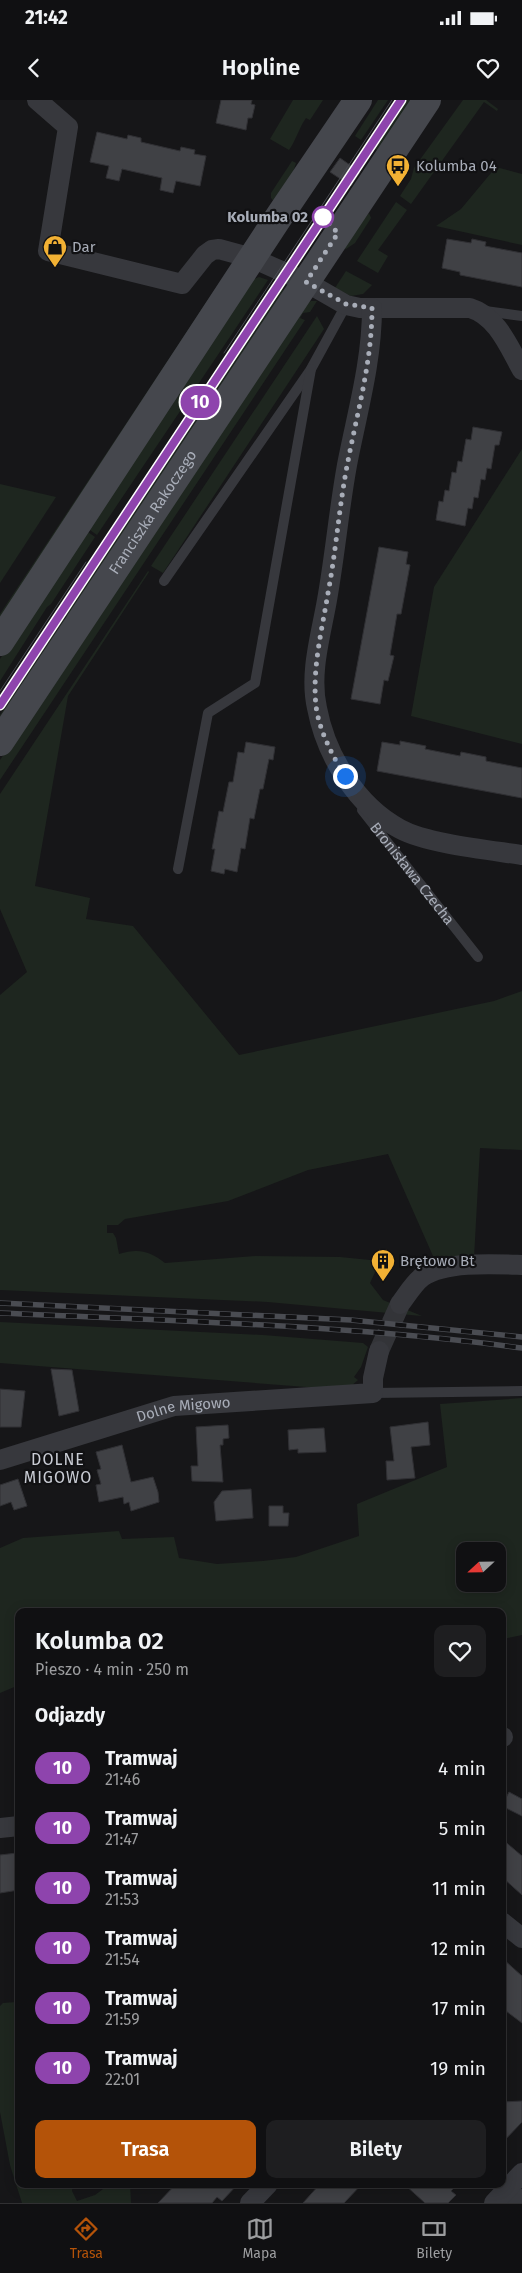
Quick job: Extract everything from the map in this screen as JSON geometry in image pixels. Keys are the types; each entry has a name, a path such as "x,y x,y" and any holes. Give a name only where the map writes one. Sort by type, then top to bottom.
{"main road":[{"path":"0,642 358,100"},
{"name":"Franciszka Rakoczego","path":"0,742 427,100"}],"street":[{"path":"37,100 68,127 48,252 182,284 197,264 212,250 219,249 252,258 306,282 346,304 372,308 470,308 479,311 492,320 522,370"},
{"name":"Bronisława Czecha","path":"372,308 372,330 367,370 347,467 335,553 314,672 316,707 325,737 336,762 354,789 385,820 419,837 522,855"},
{"path":"400,1304 422,1278 439,1269 455,1266 522,1265"},
{"path":"373,1393 373,1378 379,1351"},
{"name":"Dolne Migowo","path":"0,1460 174,1406 373,1393"},
{"path":"0,1828 15,1826"},
{"path":"506,1925 522,1938"},
{"path":"506,2187 522,2173"},
{"path":"250,2203 264,2188"},
{"path":"501,2192 522,2203"}],"lane":[{"path":"164,581 311,369 346,304"},
{"path":"479,311 522,316"},
{"path":"178,869 208,713 255,683 311,369"},
{"name":"Bronisława Czecha","path":"354,789 358,805 478,956"},
{"name":"Dolne Migowo","path":"373,1393 522,1390"}],"shaded area":[{"path":"293,100 323,100 310,120 306,118 289,150 270,139"},
{"path":"378,100 388,100 361,140 355,136"},
{"path":"406,100 412,100 381,153 374,148"},
{"path":"463,100 486,100 498,109 497,111 484,102 411,204 400,196 411,179 414,168"},
{"path":"292,161 296,163 288,187 276,204 271,198 271,193"},
{"path":"496,167 522,174 522,245 436,226 461,209"},
{"path":"396,202 407,210 378,250 388,256 378,273 357,261"},
{"path":"369,213 371,218 355,243 346,249 340,247"},
{"path":"346,271 372,285 363,294 351,296 335,288"},
{"path":"225,274 0,623 0,614"},
{"path":"259,277 268,280 97,535 87,528 254,279"},
{"path":"281,288 284,291 0,721 0,715 63,620 67,618 66,615"},
{"path":"311,301 317,301 310,312 303,313 300,318 305,320 0,780 0,760 301,307"},
{"path":"317,316 324,329 163,573 151,566"},
{"path":"522,449 522,744 411,716 434,587"},
{"path":"0,484 56,497 0,583"},
{"path":"85,530 95,537 51,604 47,607 0,681 0,659"},
{"path":"148,571 68,696 35,886 90,898 86,919 133,926 239,1055 494,1001 522,991 522,1150 480,1148 474,1258 433,1256 388,1154 308,1170 228,1201 125,1219 118,1225 107,1225 107,1233 113,1233 116,1238 119,1254 132,1251 144,1252 165,1263 255,1256 340,1257 380,1261 370,1283 383,1300 422,1316 268,1302 0,1290 0,995 27,972 0,909 0,794"},
{"path":"0,1322 263,1335 363,1343 368,1347 361,1367 354,1377 358,1380 350,1387 332,1389 0,1363"},
{"path":"522,1398 522,1635 506,1638 506,1608 15,1608 15,1687 0,1693 0,1548 23,1538 119,1531 122,1539 174,1537 179,1558 217,1564 296,1557 359,1536 357,1504 447,1467 440,1404"},
{"path":"15,2002 15,2181 10,2165 0,2112 0,2006 3,2003"},
{"path":"17,2188 72,2188 77,2201 95,2195 105,2188 130,2188 131,2203 22,2203"}],"building":[{"path":"221,100 252,100 251,104 255,105 252,118 248,118 246,130 216,123"},
{"path":"97,132 127,139 128,135 141,138 141,142 180,151 181,147 195,150 194,154 206,156 200,186 176,181 173,193 160,190 162,178 122,169 119,181 106,178 109,166 90,162"},
{"path":"340,158 360,172 351,186 330,172"},
{"path":"447,239 471,243 472,239 486,242 485,246 522,253 522,287 460,275 460,272 442,268"},
{"path":"473,427 502,432 499,445 495,445 491,469 487,468 485,480 481,479 478,498 474,497 472,509 468,508 465,526 436,520 439,501 443,502 445,490 449,491 452,472 456,473 458,461 462,462 466,439 471,440"},
{"path":"379,547 408,552 406,564 410,565 401,614 397,614 390,655 394,656 388,681 384,680 380,704 351,699"},
{"path":"400,741 426,746 425,749 460,756 461,752 486,757 486,761 522,768 522,798 377,771 382,742 400,745"},
{"path":"246,742 275,747 273,760 269,759 254,819 250,818 245,849 241,848 237,872 225,869 224,874 211,871 215,849 212,849 219,811 223,812 229,782 233,782 238,752 244,753"},
{"path":"51,1369 72,1370 79,1411 59,1416"},
{"path":"0,1389 25,1391 21,1427 0,1427"},
{"path":"428,1422 430,1445 411,1447 415,1478 387,1480 386,1461 394,1461 390,1427"},
{"path":"228,1425 229,1438 223,1439 223,1445 220,1445 223,1482 192,1481 191,1466 198,1466 196,1427"},
{"path":"324,1428 326,1452 298,1453 298,1449 289,1450 288,1430"},
{"path":"122,1445 131,1482 153,1477 159,1502 131,1511 129,1502 124,1504 123,1497 99,1502 96,1485 101,1484 97,1470 101,1469 96,1452"},
{"path":"18,1479 27,1506 14,1510 11,1502 0,1506 0,1485"},
{"path":"251,1489 253,1518 216,1521 214,1502 222,1491"},
{"path":"269,1506 283,1506 283,1513 289,1513 288,1526 269,1526"},
{"path":"509,1792 522,1799 522,1816 506,1808 506,1798"},
{"path":"506,1842 522,1856 522,1895 506,1881"},
{"path":"15,1853 15,1891 0,1893 0,1855"},
{"path":"506,1962 522,1976 522,2023 506,2011"},
{"path":"522,2101 522,2122 506,2139 506,2102"},
{"path":"172,2188 234,2188 222,2201 217,2197 212,2203 158,2203"},
{"path":"316,2188 358,2188 344,2203 303,2203"},
{"path":"408,2188 454,2188 451,2191 456,2195 448,2203 425,2203"}],"tunnel":[{"path":"379,1351 400,1304"}],"tram line":[{"path":"224,353 392,100"},
{"path":"0,705 401,100"},
{"name":"10","path":"0,705 401,100"},
{"path":"0,691 86,562"}],"railway":[{"path":"0,1303 351,1320 522,1337"},
{"path":"0,1313 327,1329 457,1340 522,1348"}],"place":[{"name":"Kolumba 04","path":"398,187"},
{"name":"Kolumba 02","path":"323,217"},
{"name":"Dar","path":"55,268"},
{"name":"Brętowo Bt","path":"383,1282"}],"district":[{"name":"DOLNE MIGOWO","path":"58,1468"}],"route":[{"path":"323,217 338,233 306,282 346,304 360,308 372,308 372,330 367,370 347,467 337,543 314,672 316,707 325,737 336,762 345,776"}]}
